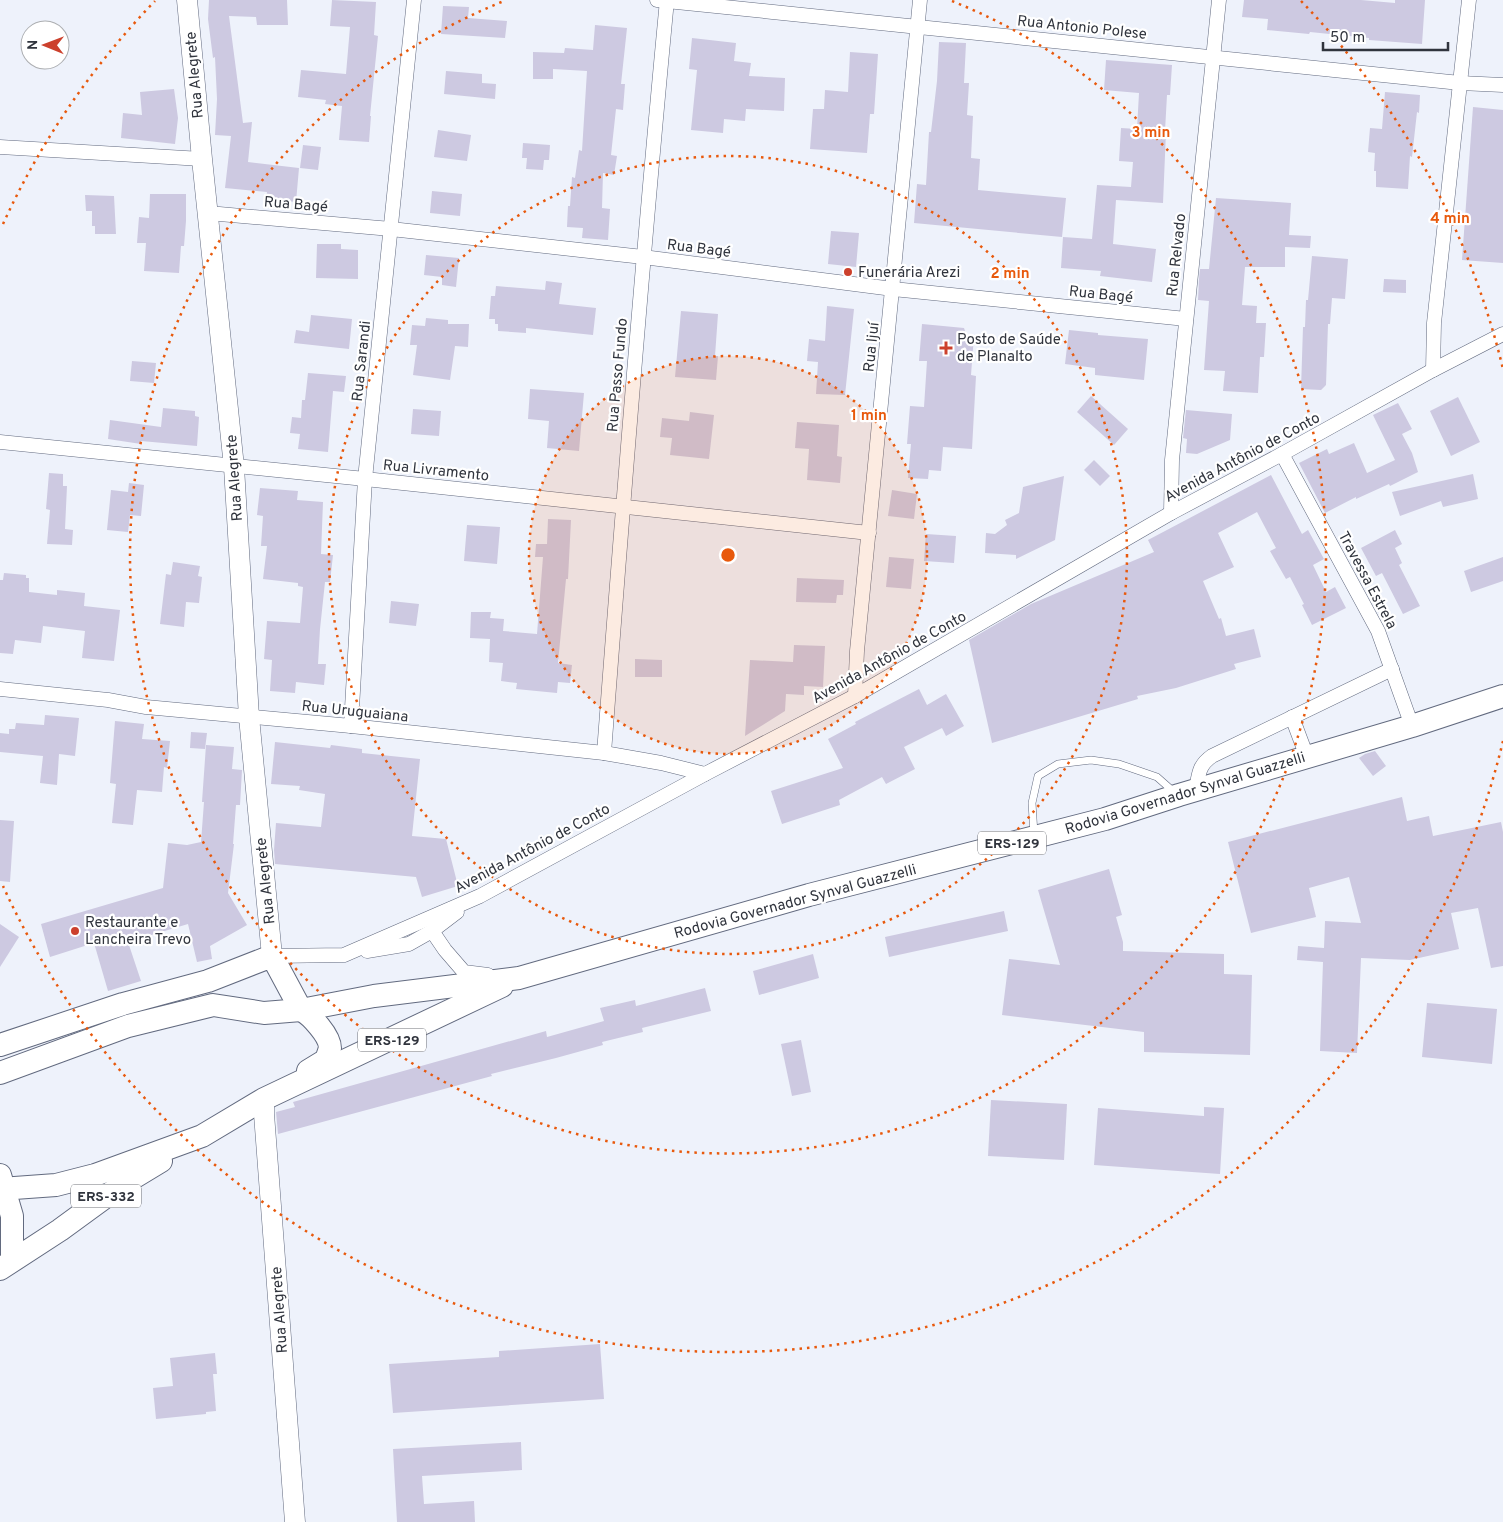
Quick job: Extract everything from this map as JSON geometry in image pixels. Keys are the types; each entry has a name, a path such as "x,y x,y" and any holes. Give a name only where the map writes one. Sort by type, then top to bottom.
{"main road":[{"name":"Rodovia Governador Synval Guazzelli","path":"0,1073 128,1026 213,1005 264,1013 301,1010 374,996 519,978 809,895 1105,819 1412,726 1503,696"},
{"path":"8,1040 208,980 272,956 301,1010 308,1013 326,1035 330,1048 326,1060 264,1099"},
{"name":"Rodovia Governador Synval Guazzelli","path":"1,1184 56,1185 95,1175 202,1136 264,1099 386,1043 519,978"},
{"name":"ERS-332","path":"4,1264 60,1230 123,1184 202,1136"},
{"name":"ERS-332","path":"1,1184 12,1216 4,1264"}],"street":[{"name":"Rua Alegrete","path":"188,0 202,159 234,467 249,717 272,956"},
{"name":"Rua Sarandi","path":"351,726 365,479 414,0"},
{"name":"Rua Antonio Polese","path":"664,0 1460,83 1503,85"},
{"name":"Rua Passo Fundo","path":"604,753 622,507 664,0"},
{"name":"Rua Ijuí","path":"855,696 857,651 920,0"},
{"name":"Rua Relvado","path":"1171,513 1172,460 1219,0"},
{"path":"1433,370 1434,324 1469,0"},
{"path":"0,146 202,159"},
{"name":"Rua Bagé","path":"208,213 390,229 643,257 892,289 1186,319"},
{"name":"Avenida Antônio de Conto","path":"272,956 344,955 480,896 705,774 855,696 1171,513 1433,370 1503,334"},
{"name":"Rua Livramento","path":"0,442 869,533"},
{"name":"Travessa Estrela","path":"1282,454 1378,632 1412,726"},
{"path":"1187,793 1204,761 1212,756 1392,669"},
{"name":"Rua Uruguaiana","path":"0,689 108,700 146,707 351,726 604,753 661,763 705,774"},
{"path":"1292,717 1307,757"},
{"path":"344,955 409,944 432,931 480,896"},
{"path":"432,931 464,972 519,978"},
{"name":"Rua Alegrete","path":"264,1099 295,1522"}],"lane":[{"path":"1035,837 1032,803 1038,776 1058,764 1091,760 1119,764 1157,777 1187,793"}],"building":[{"path":"209,0 287,0 288,25 257,25 256,17 229,16 243,123 252,122 248,162 299,168 296,202 266,199 267,192 225,188 231,136 215,135 217,99 215,57 213,58 208,19"},
{"path":"332,0 376,2 374,35 378,36 369,142 339,140 342,106 325,104 326,100 298,97 301,70 346,74 350,27 330,26"},
{"path":"1244,0 1361,0 1395,3 1395,0 1425,0 1422,44 1369,40 1369,38 1310,32 1309,34 1267,30 1268,19 1242,17"},
{"path":"443,6 469,7 468,18 507,21 505,38 441,34"},
{"path":"595,25 627,28 621,84 625,84 623,110 616,109 611,155 617,156 614,175 603,173 602,208 610,209 608,240 582,238 583,228 567,227 572,177 575,178 579,150 582,151 587,71 553,69 553,79 533,79 533,52 564,53 565,48 593,50"},
{"path":"692,38 736,43 734,61 751,63 749,76 785,78 784,111 746,109 745,121 724,119 723,133 691,130 697,70 689,69"},
{"path":"939,42 966,43 964,83 969,83 967,115 973,116 971,158 980,159 978,190 1066,198 1062,237 914,223 917,184 926,185 929,132 931,132 937,81"},
{"path":"850,52 878,54 874,114 870,114 867,153 810,149 813,109 824,109 825,90 848,92"},
{"path":"1106,60 1172,65 1170,95 1167,95 1163,203 1116,200 1113,244 1156,249 1152,282 1100,276 1101,271 1061,268 1063,237 1092,239 1097,185 1131,187 1133,162 1119,161 1121,128 1137,129 1139,93 1104,90"},
{"path":"446,71 482,74 482,83 496,84 495,99 444,94"},
{"path":"174,89 178,118 175,144 121,138 123,113 142,115 140,92"},
{"path":"1385,92 1420,95 1412,157 1410,156 1408,189 1376,187 1376,171 1374,171 1375,153 1368,152 1370,128 1382,129"},
{"path":"1473,107 1503,110 1503,263 1462,260"},
{"path":"438,130 471,135 467,161 434,157"},
{"path":"523,143 550,145 549,160 544,160 543,170 526,169 527,158 522,158"},
{"path":"303,145 321,147 318,170 300,168"},
{"path":"432,191 462,194 460,216 430,213"},
{"path":"150,194 186,194 184,246 181,246 179,273 144,271 146,243 137,243 139,217 149,218"},
{"path":"85,195 114,196 116,234 95,234 95,226 92,226 92,211 86,211"},
{"path":"1216,198 1291,203 1289,235 1311,236 1310,248 1285,247 1285,267 1245,267 1242,305 1257,306 1256,323 1266,323 1264,357 1260,357 1258,393 1223,391 1225,371 1204,370 1209,301 1198,300 1199,279 1200,269 1209,269"},
{"path":"831,231 859,233 856,267 828,264"},
{"path":"317,244 341,244 341,249 358,250 358,279 316,278"},
{"path":"426,255 459,258 456,287 442,285 442,277 424,275"},
{"path":"1312,256 1348,259 1345,299 1332,298 1330,324 1328,324 1326,385 1321,390 1301,389 1303,327 1305,327 1306,300 1308,300"},
{"path":"1384,279 1406,280 1406,293 1383,292"},
{"path":"546,281 562,283 559,304 596,308 593,335 526,328 526,333 498,331 498,324 495,324 495,319 489,319 491,296 495,296 496,286 545,290"},
{"path":"827,306 854,309 845,395 816,394 818,362 807,361 809,339 825,341"},
{"path":"681,311 718,314 715,356 718,356 716,380 675,377"},
{"path":"311,315 352,319 349,349 294,343 296,330 309,332"},
{"path":"426,318 448,320 448,324 469,324 468,347 455,346 450,380 413,375 417,345 410,345 412,325 425,326"},
{"path":"922,324 964,328 966,334 974,335 971,375 976,376 972,449 943,447 941,471 929,470 928,479 908,478 911,444 907,444 910,406 924,407 927,361 919,361"},
{"path":"1069,330 1098,333 1098,335 1148,339 1144,380 1095,375 1095,368 1065,364"},
{"path":"132,361 156,363 154,383 130,381"},
{"path":"308,373 346,376 344,392 333,391 328,452 298,449 300,434 290,433 292,417 301,418 302,400 305,400"},
{"path":"530,389 584,393 579,451 547,448 549,421 528,419"},
{"path":"1091,396 1128,429 1114,445 1077,412"},
{"path":"1458,397 1480,442 1451,456 1430,411"},
{"path":"1398,403 1412,429 1402,434 1412,453 1418,472 1390,486 1389,484 1356,499 1356,497 1325,513 1299,463 1327,449 1329,454 1354,443 1367,473 1395,460 1373,415"},
{"path":"163,408 195,411 195,416 199,417 197,446 141,441 141,444 108,439 110,420 161,427"},
{"path":"413,409 441,411 439,436 411,434"},
{"path":"1186,410 1232,414 1230,440 1197,454 1186,453 1187,439 1183,438"},
{"path":"690,412 714,415 709,459 670,455 672,438 660,437 662,418 689,421"},
{"path":"797,422 839,425 837,456 842,457 840,483 807,480 809,449 795,448"},
{"path":"1094,460 1110,476 1100,486 1084,470"},
{"path":"49,473 63,474 63,486 67,486 65,529 73,530 72,545 47,544 50,510 46,509"},
{"path":"1473,474 1478,499 1443,507 1441,501 1400,516 1392,492"},
{"path":"1271,475 1302,534 1308,530 1324,559 1313,565 1326,592 1335,587 1346,608 1312,625 1290,577 1286,579 1270,551 1276,548 1257,512 1218,533 1234,567 1203,581 1219,619 1221,618 1226,636 1254,629 1261,657 1234,664 1236,669 1176,688 1137,696 1138,699 992,743 969,640 1031,604 1154,552 1148,540"},
{"path":"1064,476 1055,540 1016,559 1016,555 985,553 986,533 995,534 1007,525 1005,520 1019,513 1023,487"},
{"path":"129,483 144,485 141,516 130,515 128,532 107,530 111,490 128,492"},
{"path":"260,488 298,491 297,500 323,502 321,554 333,555 330,582 325,582 320,629 318,664 326,664 324,685 296,682 295,693 270,691 272,660 264,659 267,621 300,623 303,587 298,586 298,583 263,579 267,546 261,546 263,516 257,515"},
{"path":"892,490 917,494 914,519 888,516"},
{"path":"548,519 571,520 568,579 566,579 558,663 572,665 570,683 558,682 557,693 516,689 517,683 501,681 503,663 489,662 490,639 470,638 471,612 491,612 490,618 504,619 503,631 537,634 543,557 535,557 536,544 547,544"},
{"path":"467,525 500,527 497,564 464,561"},
{"path":"1395,530 1402,544 1395,548 1402,563 1399,565 1420,606 1403,614 1382,573 1376,576 1361,548"},
{"path":"926,534 956,536 954,563 924,561"},
{"path":"889,557 914,559 911,589 886,587"},
{"path":"1503,557 1503,581 1471,592 1464,571"},
{"path":"173,562 200,566 198,576 202,577 199,603 186,602 184,627 160,624 166,574 171,575"},
{"path":"4,573 26,575 26,578 29,578 29,592 57,595 57,590 85,593 84,606 120,610 114,661 82,658 85,631 43,626 41,643 15,640 13,654 0,653 0,580 3,580"},
{"path":"797,578 844,580 843,595 837,595 836,603 796,602"},
{"path":"391,601 419,604 416,626 389,623"},
{"path":"794,645 825,646 823,687 804,686 804,695 786,694 785,711 745,736 750,660 793,662"},
{"path":"635,659 662,660 662,677 635,677"},
{"path":"919,689 927,705 946,694 964,726 946,736 942,728 904,747 915,769 886,784 882,777 839,800 840,805 782,824 771,791 843,768 828,739 856,724 855,722"},
{"path":"45,715 79,718 75,756 59,754 57,785 40,783 43,756 0,752 0,733 9,734 9,729 15,729 16,723 44,725"},
{"path":"115,721 144,724 142,739 170,741 167,768 164,767 162,792 137,790 133,825 112,823 116,784 110,783"},
{"path":"191,732 207,733 205,749 190,748"},
{"path":"275,742 330,748 331,745 362,749 362,753 420,759 412,836 446,839 458,886 422,897 416,877 275,864 276,823 321,827 325,794 299,790 300,786 271,784"},
{"path":"206,745 234,747 232,769 242,770 240,805 236,805 234,844 228,893 247,925 210,946 212,959 197,962 188,924 128,942 141,981 108,991 94,943 50,957 41,924 163,888 168,843 187,845 201,842"},
{"path":"1375,751 1386,766 1373,776 1359,758"},
{"path":"1402,797 1407,821 1429,816 1433,836 1501,822 1503,832 1503,966 1491,968 1478,908 1451,913 1459,949 1410,960 1361,958 1357,1053 1320,1051 1323,962 1297,960 1298,946 1324,948 1325,921 1361,923 1349,877 1309,888 1316,917 1251,933 1228,842"},
{"path":"0,820 14,821 10,882 0,881"},
{"path":"1109,869 1122,915 1116,917 1123,942 1123,951 1224,954 1224,974 1252,975 1250,1055 1144,1052 1144,1032 1002,1015 1009,959 1060,965 1038,890"},
{"path":"1004,911 1008,931 889,957 885,937"},
{"path":"0,924 19,937 0,967"},
{"path":"813,954 819,978 759,995 753,971"},
{"path":"705,988 711,1011 642,1028 643,1032 602,1042 603,1045 491,1074 492,1076 278,1134 276,1112 295,1107 293,1102 546,1031 547,1037 604,1021 600,1008 635,1000 636,1006"},
{"path":"1427,1003 1497,1009 1492,1064 1422,1057"},
{"path":"801,1040 811,1092 792,1096 781,1044"},
{"path":"991,1100 1067,1104 1064,1160 988,1156"},
{"path":"1204,1107 1224,1108 1220,1174 1094,1165 1098,1108 1204,1116"},
{"path":"600,1344 604,1399 393,1413 389,1364 499,1357 499,1351"},
{"path":"215,1353 217,1374 213,1374 216,1411 206,1412 206,1414 156,1419 153,1388 173,1386 170,1358"},
{"path":"521,1442 522,1470 422,1476 424,1504 474,1501 475,1522 397,1522 393,1449"}],"place":[{"name":"Funerária Arezi","path":"848,272"},
{"name":"Posto de Saúde de Planalto","path":"946,348"},
{"name":"Restaurante e Lancheira Trevo","path":"75,931"}]}
